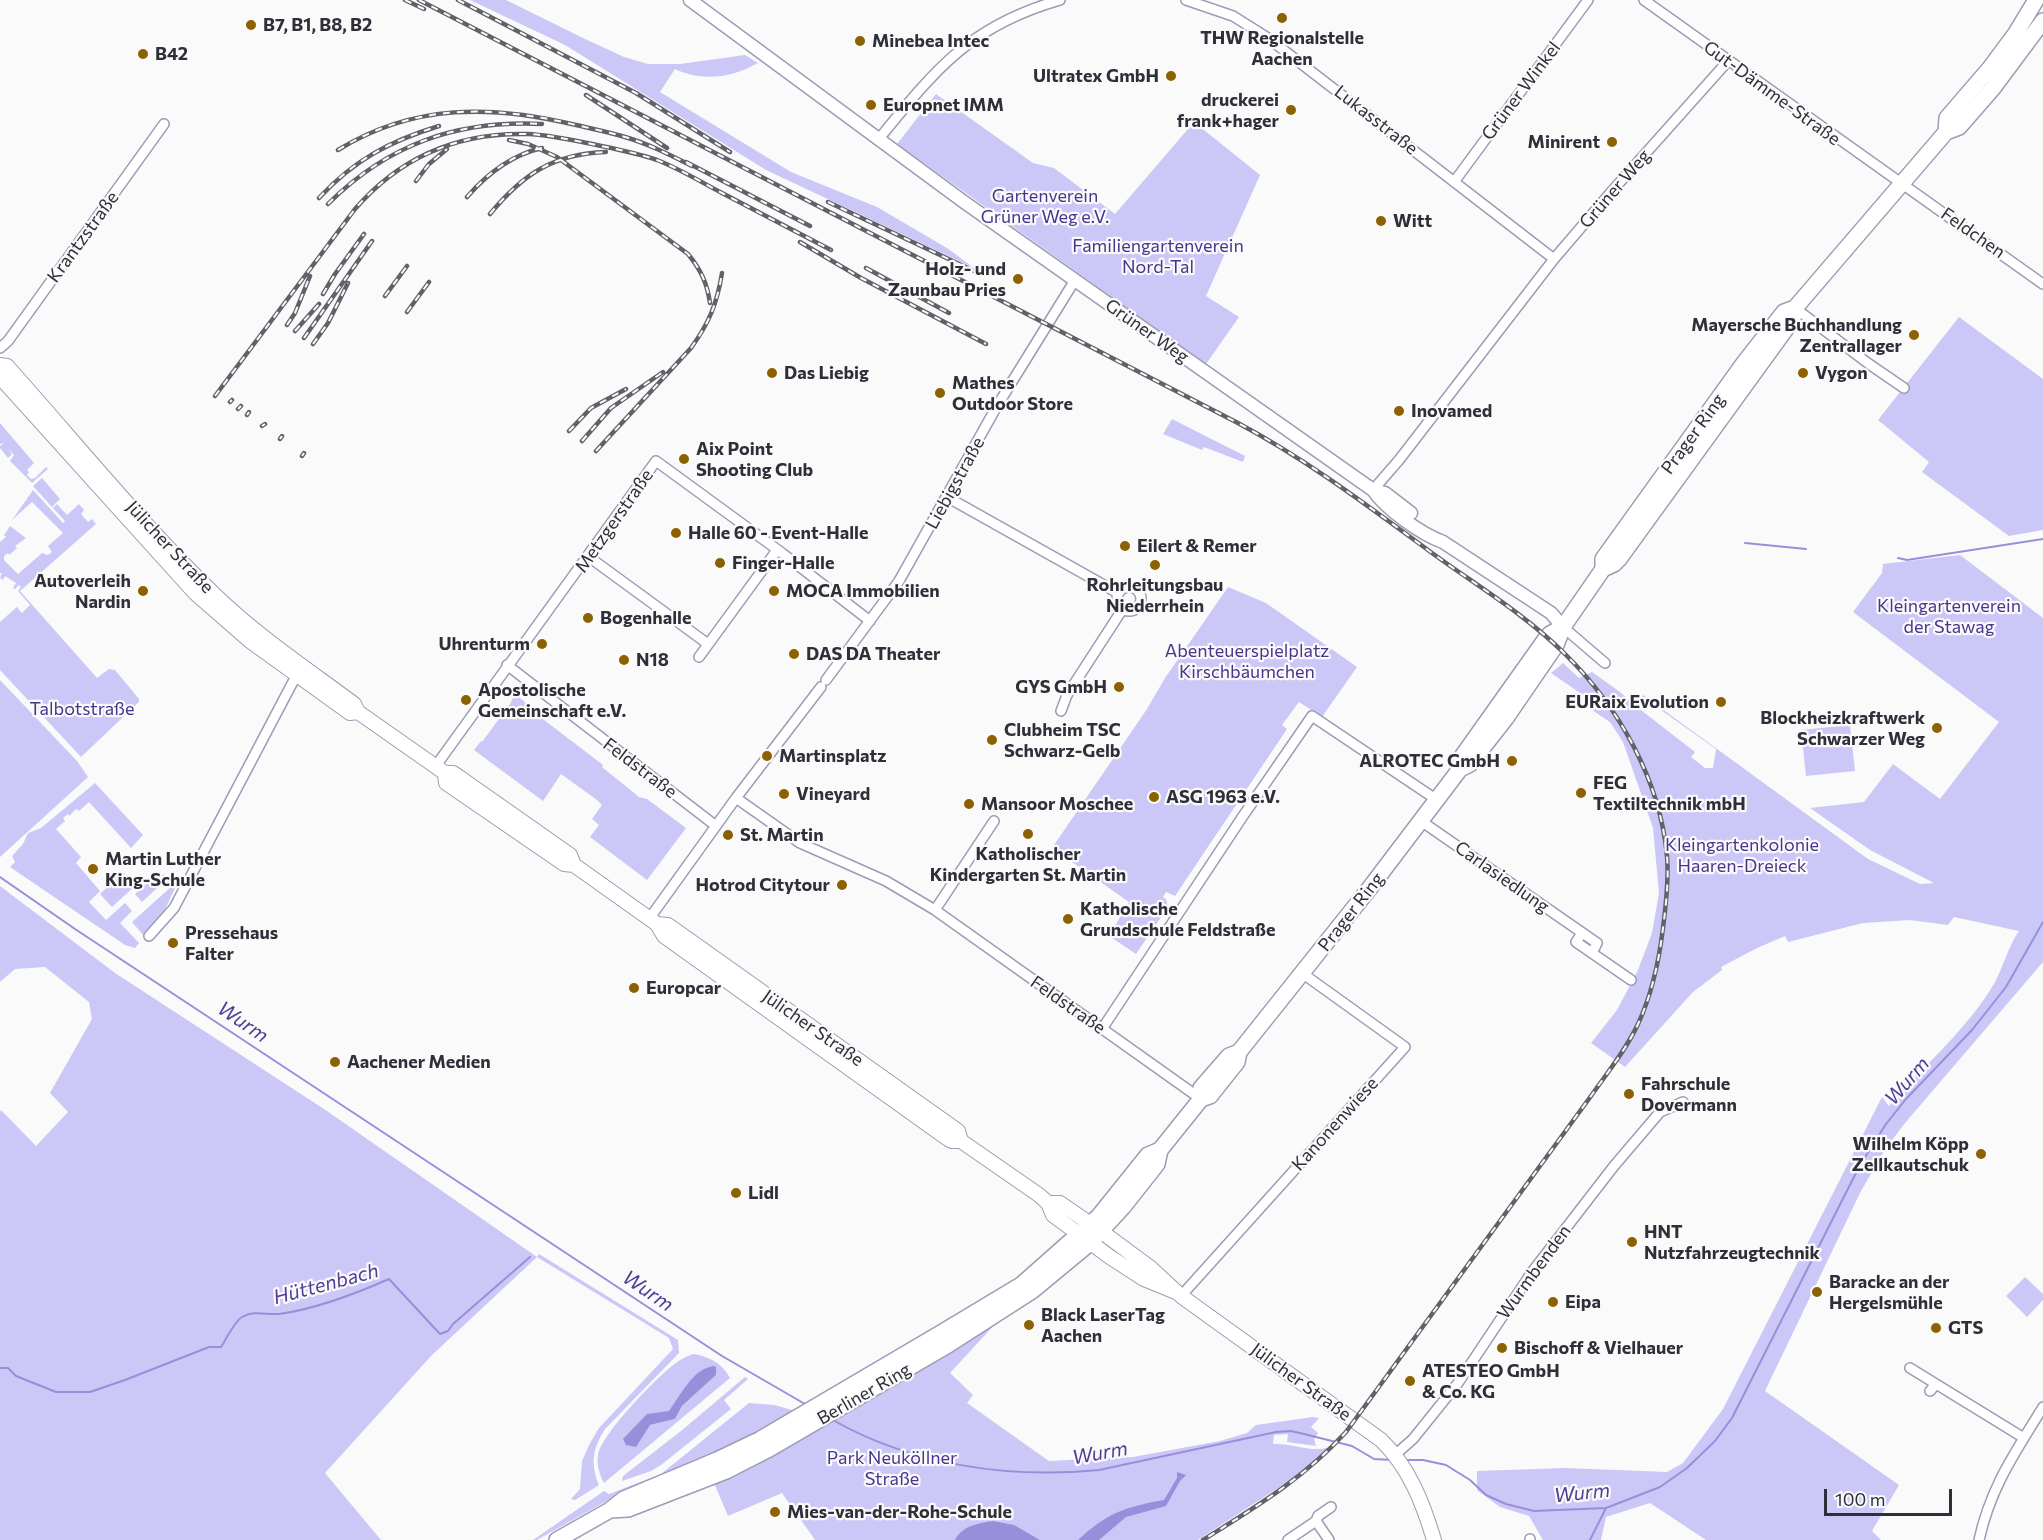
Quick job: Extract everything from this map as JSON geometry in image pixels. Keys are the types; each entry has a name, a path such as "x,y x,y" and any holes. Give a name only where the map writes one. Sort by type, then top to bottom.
{"main road":[{"name":"Prager Ring","path":"1946,132 1947,118 1990,68 2016,33 2036,0"},
{"name":"Prager Ring","path":"1090,1233 1157,1164 1160,1150 1201,1099 1201,1088 1229,1056 1239,1052 1460,769 1470,764 1507,716 1556,645 1563,627 1603,569 1614,564 1618,559 1793,319 1795,308 1946,132 1959,127 1993,88 2043,21"},
{"name":"Jülicher Straße","path":"0,365 7,366 64,440"},
{"name":"Jülicher Straße","path":"0,377 64,440 125,508 214,595 300,671 354,704 358,712 440,770 453,773 570,855 574,865 653,921 661,934 952,1142 961,1141 1048,1203 1053,1215 1090,1233 1152,1269 1179,1294 1374,1434 1399,1459 1413,1483 1423,1504 1434,1540"},
{"name":"Berliner Ring","path":"557,1540 610,1510 624,1499 806,1420 1021,1285 1090,1233"}],"street":[{"name":"Grüner Weg","path":"690,0 878,140 1075,280 1373,490 1385,493 1435,531 1443,542 1551,613 1563,627"},
{"path":"878,140 931,76 963,47 1024,11 1060,0"},
{"name":"Lukasstraße","path":"1186,0 1233,16 1269,38 1554,259"},
{"name":"Grüner Winkel","path":"1454,182 1588,0"},
{"name":"Gut-Dämme-Straße","path":"1644,0 1902,184"},
{"name":"Grüner Weg","path":"1373,490 1399,460 1554,259 1728,61"},
{"name":"Krantzstraße","path":"0,348 8,341 164,124"},
{"name":"Feldchen","path":"1902,184 2043,284"},
{"name":"Liebigstraße","path":"653,921 736,798 824,684 904,573 997,406 1075,280"},
{"path":"1795,308 1904,388"},
{"name":"Metzgerstraße","path":"440,770 507,665 589,557 656,461 870,621"},
{"path":"947,497 1118,593"},
{"path":"699,657 777,550"},
{"path":"589,557 708,644"},
{"path":"1129,586 1135,588 1142,599 1140,606 1129,612 1122,610 1118,605 1118,593 1129,586"},
{"path":"1061,711 1067,694 1122,610"},
{"path":"1563,627 1605,663"},
{"name":"Feldstraße","path":"507,665 716,826"},
{"path":"149,936 174,908 300,671"},
{"path":"1102,1029 1312,716 1437,800"},
{"name":"Feldstraße","path":"736,798 800,843 879,878 935,910 1201,1099"},
{"path":"935,910 994,821"},
{"name":"Carlasiedlung","path":"1421,821 1597,943 1592,952 1631,980"},
{"name":"Kanonenwiese","path":"1179,1294 1405,1047 1302,973"},
{"name":"Wurmbenden","path":"1399,1459 1413,1438 1458,1383 1532,1272 1614,1166 1660,1113 1683,1102"},
{"path":"1910,1368 1933,1388 2024,1438"},
{"path":"1979,1540 1990,1500 2001,1474 2043,1407"},
{"path":"1288,1540 1331,1508"},
{"path":"1316,1521 1329,1540"}],"green space":[{"path":"470,0 506,0 624,57 648,64 680,64 745,55 758,63 727,75 706,77 675,69 660,92 791,172 877,207 947,248 974,268 766,170 565,45"},
{"name":"Familiengartenverein Nord-Tal","path":"936,94 1033,163 1054,168 1115,214 1194,122 1260,175 1206,296 1239,317 1206,364 897,144"},
{"path":"1959,317 2043,379 2043,530 2009,536 1922,472 1929,462 1878,420"},
{"path":"1172,419 1245,456 1243,462 1204,447 1202,450 1163,434"},
{"path":"0,423 34,463 27,470 29,472 27,475 31,479 46,467 48,469 32,483 10,461 14,455 8,448 12,454 8,458 0,448 4,443 0,444"},
{"path":"42,478 60,499 52,507 33,486"},
{"name":"Talbotstraße","path":"33,490 63,523 65,521 53,508 57,504 67,515 79,504 84,510 81,514 88,522 92,519 96,524 20,591 97,678 109,669 115,670 139,699 139,702 81,757 0,670 0,622 17,607 22,613 30,605 18,591 21,587 19,585 15,589 13,588 16,583 5,576 3,580 0,578 2,573 0,573 0,542 6,537 4,535 10,526 26,538 15,546 17,548 9,555 8,553 4,556 4,560 18,574 42,553 48,555 52,552 48,546 63,533 32,502 12,520"},
{"path":"1960,555 2043,618 2043,962 1905,1123 1884,1151 1860,1193 1765,1391 1899,1485 1872,1531 1881,1540 1706,1540 1650,1503 1606,1517 1601,1540 1543,1540 1529,1516 1500,1507 1477,1490 1477,1471 1565,1468 1667,1472 1683,1463 1723,1409 1882,1097 1889,1106 1972,1015 1995,982 2019,931 1954,917 1948,925 1910,920 1863,923 1788,942 1785,936 1721,967 1722,970 1693,992 1625,1067 1591,1043 1617,1010 1638,970 1652,933 1659,893 1653,828 1623,742 1610,722 1589,708 1593,702 1551,673 1563,663 1579,678 1592,672 1635,705 1643,695 1868,859 1920,884 1934,883 1870,850 1810,808 1864,802 1893,764 1940,799 1999,722 1853,612 1882,573 1883,564","holes":["1644,698 1716,749 1713,768 1705,768 1691,757 1695,752 1637,707"]},
{"name":"Abenteuerspielplatz Kirschbäumchen","path":"1228,587 1266,603 1357,667 1322,717 1299,702 1282,725 1287,729 1175,896 1166,892 1163,897 1168,907 1136,954 1109,936 1129,902 1052,848"},
{"path":"0,680 77,761 88,777 0,857"},
{"path":"515,694 536,711 535,713 603,765 602,767 639,797 647,799 686,828 647,880 590,837 599,825 592,819 602,805 597,800 561,774 543,801 474,750 510,704"},
{"path":"1850,725 1855,771 1806,776 1801,730"},
{"path":"95,783 143,835 131,848 89,802 79,811 76,809 63,818 65,821 56,829 81,857 76,863 100,891 89,902 106,920 125,903 132,911 120,923 139,943 135,948 125,945 10,867 15,862 12,856 23,844 28,833 41,828"},
{"path":"123,872 136,885 112,907 100,894"},
{"path":"164,874 168,878 142,902 135,894 155,875 159,878"},
{"path":"0,886 115,973 324,1109 537,1257 431,1356 325,1473 381,1540 0,1540 0,1112 1,1110 36,1146 68,1112 50,1093 92,1019 89,1002 45,967 15,969 0,982"},
{"path":"172,886 175,888 162,916 144,936 132,922"},
{"path":"539,1254 678,1340 679,1353 605,1429 594,1456 594,1470 599,1485 575,1500 571,1499 580,1489 582,1461 599,1428 673,1349 669,1338 537,1257"},
{"path":"2025,1277 2043,1294 2043,1300 2027,1317 2006,1296"},
{"name":"Park Neuköllner Straße","path":"997,1322 950,1373 973,1395 967,1403 1049,1461 1133,1457 1220,1441 1247,1433 1256,1425 1313,1417 1319,1418 1311,1427 1318,1433 1314,1439 1316,1446 1287,1442 1288,1434 1274,1435 1273,1444 1314,1449 1327,1448 1298,1475 1198,1540 815,1540 782,1493 728,1516 714,1483 932,1364"},
{"path":"693,1354 715,1362 730,1378 604,1483 599,1470 598,1455 608,1434 654,1383 675,1364","holes":["716,1375 682,1406 675,1419 650,1425 669,1412 687,1384"]},
{"path":"745,1377 748,1379 724,1400 731,1409 661,1465 622,1481 623,1476"},
{"path":"749,1403 775,1405 795,1411 737,1445 610,1499 537,1540 533,1540 604,1491 609,1494 661,1474"}],"shaded area":[{"path":"714,1366 716,1375 682,1406 675,1419 650,1425 636,1447 626,1445 623,1439 647,1414 669,1411 693,1377 706,1368"},
{"path":"1177,1472 1186,1475 1166,1506 1126,1517 1099,1540 1078,1540 1098,1523 1117,1512 1164,1500 1177,1478"},
{"path":"993,1521 1014,1525 1040,1540 955,1540 966,1528"}],"waterway":[{"path":"1898,558 1907,560 2043,539"},
{"path":"1745,543 1806,549"},
{"name":"Wurm","path":"0,877 75,929 722,1356 805,1404"},
{"name":"Wurm","path":"1404,1460 1423,1460 1446,1465 1470,1480 1486,1495 1506,1504 1534,1511 1606,1508 1660,1487 1687,1468 1715,1441 1732,1418 1860,1165 1886,1124 1906,1099 1972,1030 2006,987 2043,922"},
{"name":"Hüttenbach","path":"0,1368 8,1368 16,1376 56,1392 90,1392 209,1347 221,1347 236,1323 247,1315 279,1314 307,1309 389,1279 440,1334 448,1331 453,1324 530,1257"},
{"name":"Wurm","path":"831,1419 894,1448 927,1458 995,1470 1030,1472 1099,1470 1276,1432 1291,1431 1352,1446 1374,1459 1392,1460"},
{"path":"1590,1540 1606,1508"}],"railway":[{"path":"405,0 424,9"},
{"path":"419,0 1236,422 1287,451 1534,626 1585,675 1603,697 1634,746 1656,800 1663,828 1668,874 1657,965 1643,1013 1633,1034 1591,1096 1346,1432 1296,1478 1203,1540"},
{"path":"458,0 636,93 730,152"},
{"path":"586,95 667,148"},
{"path":"338,150 396,123 454,112 484,112 545,118 613,134 651,146 692,166"},
{"path":"328,204 351,183 375,166 400,151 426,140 481,126 542,124"},
{"path":"319,198 359,162 404,138 439,126"},
{"path":"215,396 355,209 391,175 411,162 455,143 503,135 543,135 648,157 682,171 831,250"},
{"path":"509,140 528,144 557,157 688,254 703,277 710,303"},
{"path":"467,197 500,166 520,155 542,148"},
{"path":"416,181 429,164 447,149"},
{"path":"490,214 527,177 540,169 570,157 606,152"},
{"path":"686,162 810,226"},
{"path":"828,202 976,272"},
{"path":"323,294 364,234"},
{"path":"304,338 372,241"},
{"path":"800,242 861,278 986,344"},
{"path":"385,296 407,266"},
{"path":"866,268 949,313"},
{"path":"596,451 691,348 711,313 722,273"},
{"path":"287,325 295,313 310,276"},
{"path":"407,312 429,282"},
{"path":"313,344 328,323 348,283"},
{"path":"295,331 319,304"},
{"path":"582,441 611,408 663,372"},
{"path":"569,431 591,408 626,389"},
{"path":"238,409 241,406"}],"place":[{"name":"THW Regionalstelle Aachen","path":"1282,18"},
{"name":"B7, B1, B8, B2","path":"251,25"},
{"name":"Minebea Intec","path":"860,41"},
{"name":"B42","path":"143,54"},
{"name":"Ultratex GmbH","path":"1171,76"},
{"name":"Europnet IMM","path":"871,105"},
{"name":"druckerei frank+hager","path":"1291,110"},
{"name":"Minirent","path":"1612,142"},
{"name":"Witt","path":"1381,221"},
{"name":"Holz- und Zaunbau Pries","path":"1018,279"},
{"name":"Mayersche Buchhandlung Zentrallager","path":"1914,335"},
{"name":"Das Liebig","path":"772,373"},
{"name":"Vygon","path":"1803,373"},
{"name":"Mathes Outdoor Store","path":"940,393"},
{"name":"Inovamed","path":"1399,411"},
{"name":"Aix Point Shooting Club","path":"684,459"},
{"name":"Halle 60 - Event-Halle","path":"676,533"},
{"name":"Eilert & Remer","path":"1125,546"},
{"name":"Finger-Halle","path":"720,563"},
{"name":"Rohrleitungsbau Niederrhein","path":"1155,565"},
{"name":"Autoverleih Nardin","path":"143,591"},
{"name":"MOCA Immobilien","path":"774,591"},
{"name":"Bogenhalle","path":"588,618"},
{"name":"Uhrenturm","path":"542,644"},
{"name":"DAS DA Theater","path":"794,654"},
{"name":"N18","path":"624,660"},
{"name":"GYS GmbH","path":"1119,687"},
{"name":"Apostolische Gemeinschaft e.V.","path":"466,700"},
{"name":"EURaix Evolution","path":"1721,702"},
{"name":"Blockheizkraftwerk Schwarzer Weg","path":"1937,728"},
{"name":"Clubheim TSC Schwarz-Gelb","path":"992,740"},
{"name":"Martinsplatz","path":"767,756"},
{"name":"ALROTEC GmbH","path":"1512,761"},
{"name":"FEG Textiltechnik mbH","path":"1581,793"},
{"name":"Vineyard","path":"784,794"},
{"name":"ASG 1963 e.V.","path":"1154,797"},
{"name":"Mansoor Moschee","path":"969,804"},
{"name":"Katholischer Kindergarten St. Martin","path":"1028,834"},
{"name":"St. Martin","path":"728,835"},
{"name":"Martin Luther King-Schule","path":"93,869"},
{"name":"Hotrod Citytour","path":"842,885"},
{"name":"Katholische Grundschule Feldstraße","path":"1068,919"},
{"name":"Pressehaus Falter","path":"173,943"},
{"name":"Europcar","path":"634,988"},
{"name":"Aachener Medien","path":"335,1062"},
{"name":"Fahrschule Dovermann","path":"1629,1094"},
{"name":"Wilhelm Köpp Zellkautschuk","path":"1981,1154"},
{"name":"Lidl","path":"736,1193"},
{"name":"HNT Nutzfahrzeugtechnik","path":"1632,1242"},
{"name":"Baracke an der Hergelsmühle","path":"1817,1292"},
{"name":"Eipa","path":"1553,1302"},
{"name":"Black LaserTag Aachen","path":"1029,1325"},
{"name":"GTS","path":"1936,1328"},
{"name":"Bischoff & Vielhauer","path":"1502,1348"},
{"name":"ATESTEO GmbH & Co. KG","path":"1410,1381"},
{"name":"Mies-van-der-Rohe-Schule","path":"775,1512"}],"park label":[{"name":"Gartenverein Grüner Weg e.V.","path":"1045,206"},
{"name":"Kleingartenverein der Stawag","path":"1949,616"},
{"name":"Kleingartenkolonie Haaren-Dreieck","path":"1742,855"}]}
